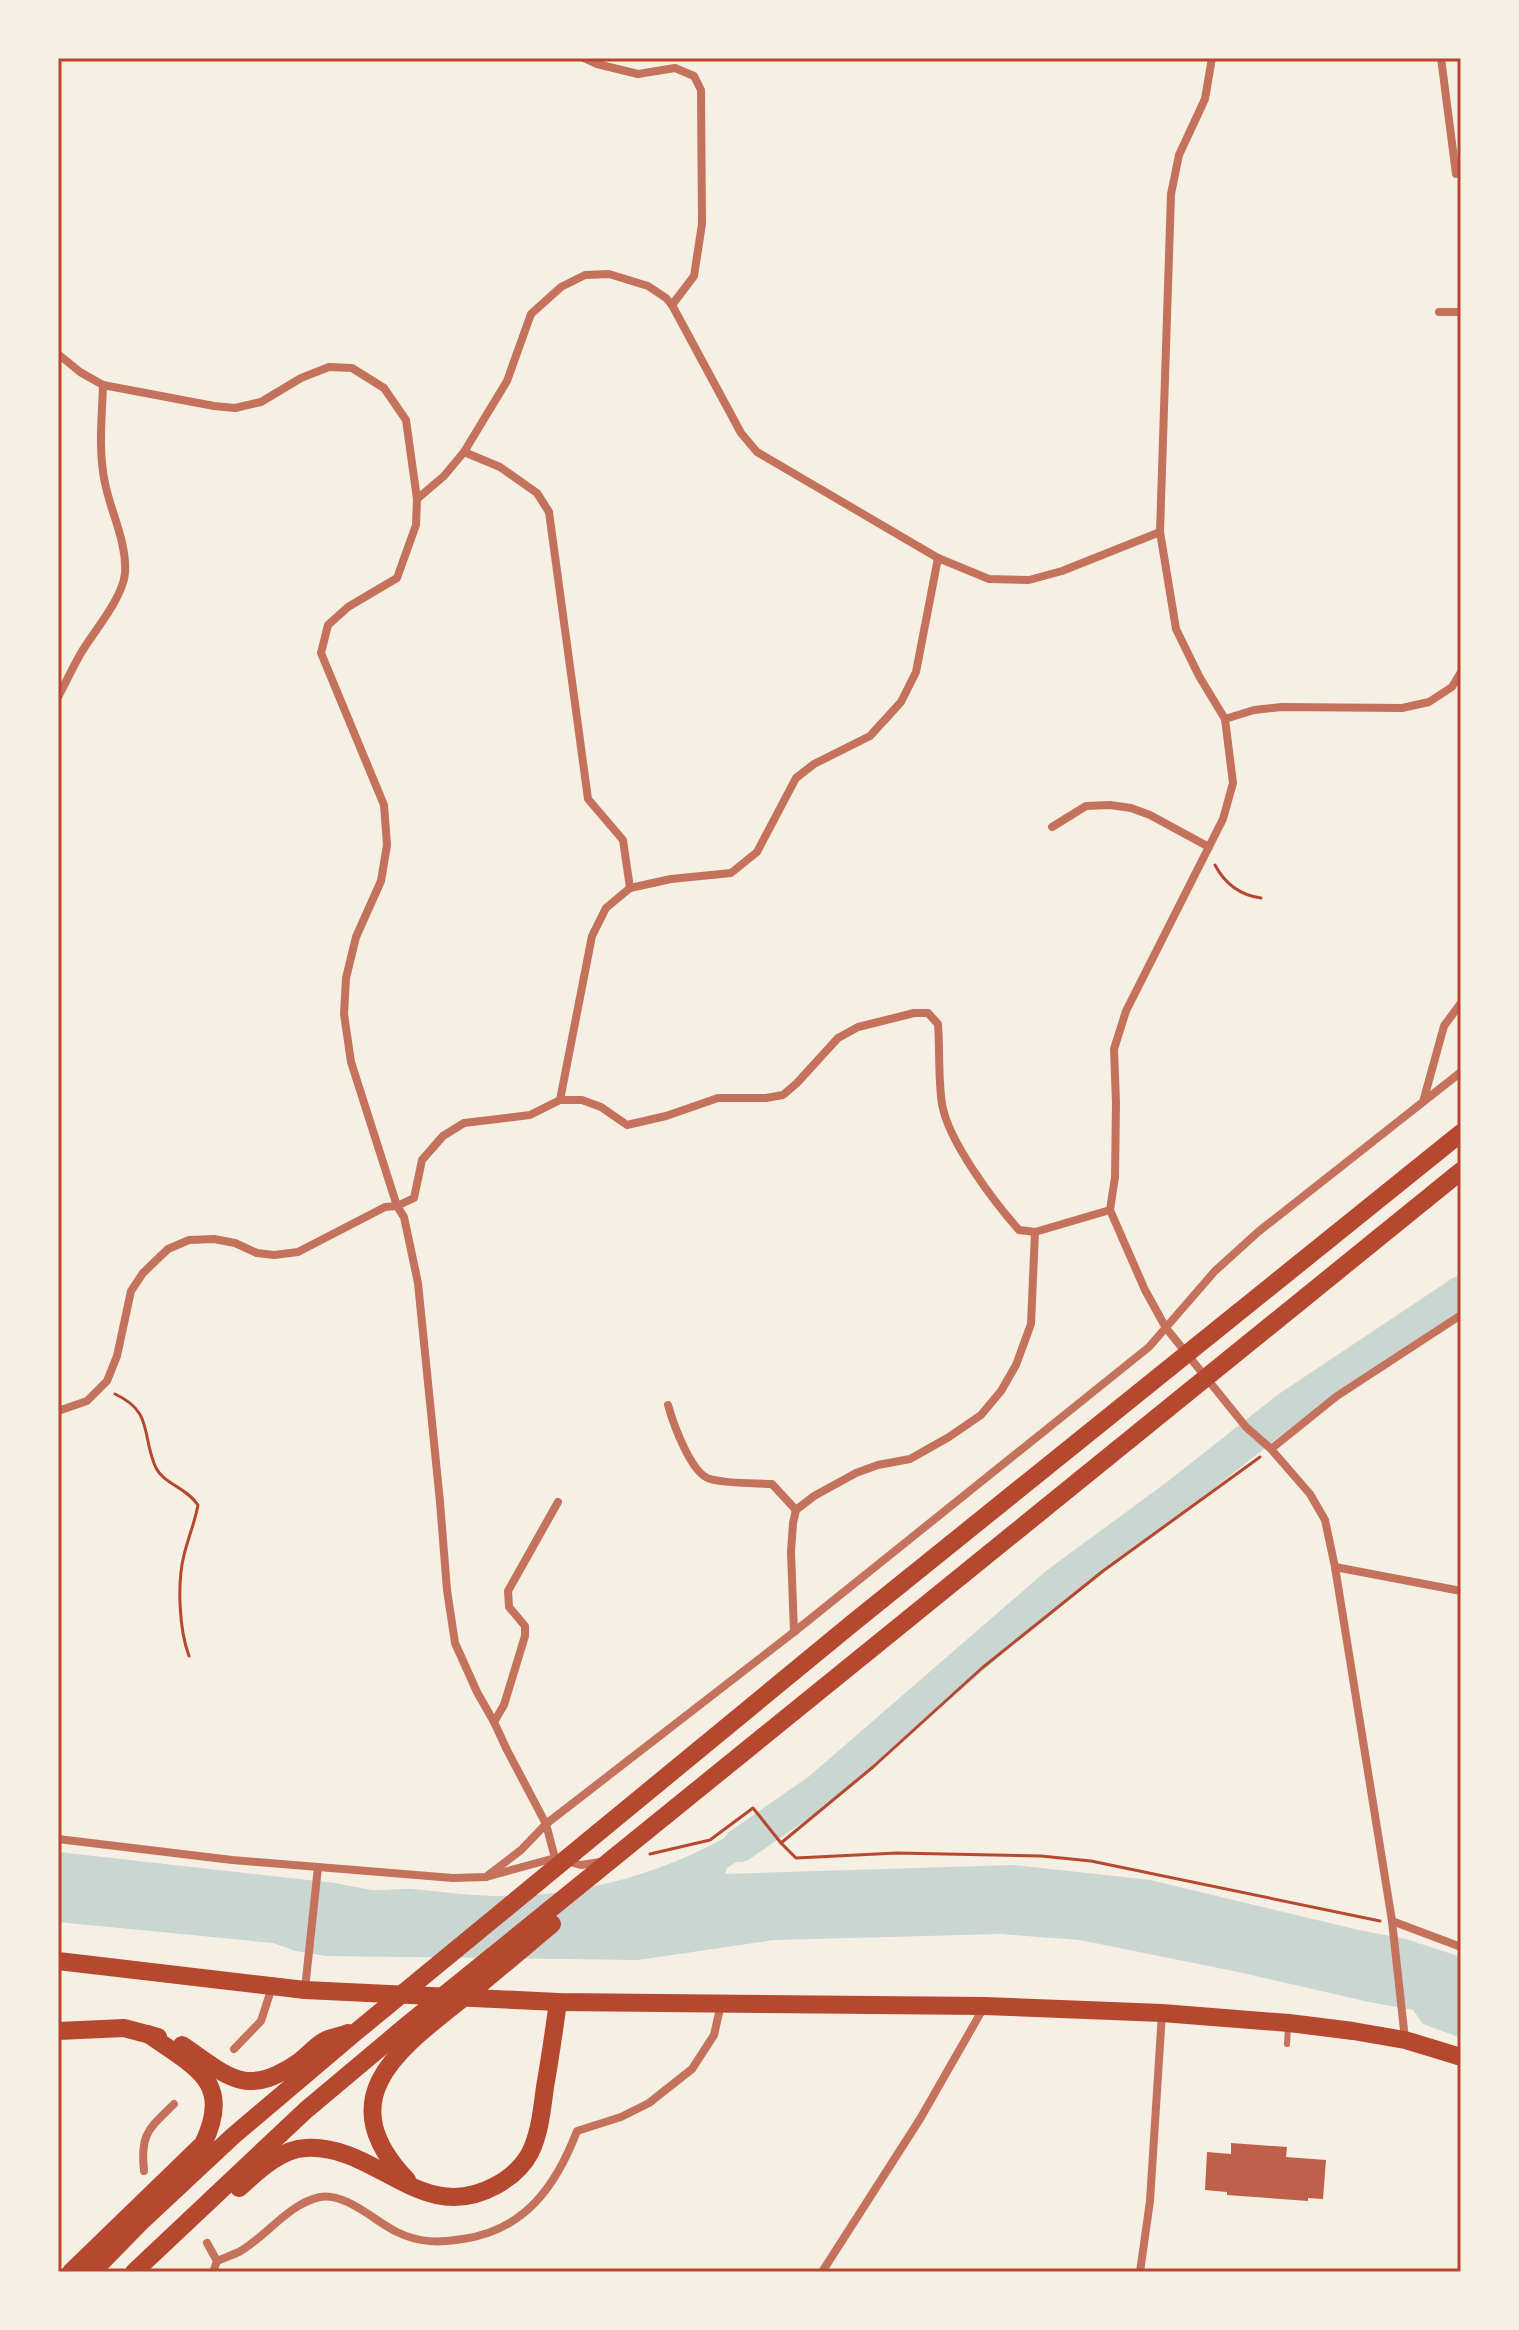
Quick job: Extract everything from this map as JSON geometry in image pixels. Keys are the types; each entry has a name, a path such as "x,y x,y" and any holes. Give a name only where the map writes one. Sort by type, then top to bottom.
{"main road":[{"path":"92,2272 233,2136 357,2031 854,1622 1461,1133"},
{"path":"134,2272 306,2110 583,1898 674,1809 1461,1171"},
{"path":"58,1961 305,1990 558,2002 984,2006 1162,2013 1289,2023 1405,2040 1461,2057"},
{"path":"149,2272 252,2177 285,2153 303,2148 328,2149 354,2156 415,2189 440,2197 466,2198 510,2178 531,2152 537,2131 558,2002"},
{"path":"58,2031 124,2028 148,2034 182,2045 228,2076 244,2081 270,2080 301,2061 323,2041 357,2031"},
{"path":"413,2029 382,2075 373,2098 372,2117 377,2139 386,2156 415,2189"},
{"path":"71,2272 203,2144 211,2127 214,2094 205,2078 148,2034"}],"street":[{"path":"584,58 638,74 675,68 694,76 701,90 702,224 694,276 672,305"},
{"path":"675,68 679,58"},
{"path":"1212,58 1205,99 1179,155 1171,194 1160,532 1176,629 1225,719 1233,783 1223,819 1126,1011 1114,1049 1115,1177 1110,1210 1145,1290 1166,1328 1246,1427 1310,1494 1325,1520 1392,1925 1405,2040"},
{"path":"1441,58 1456,174 1461,173"},
{"path":"417,499 444,476 464,452 507,381 531,314 561,287 585,275 609,274 648,286 672,305 741,433 757,452 938,558 989,579 1029,580 1062,571 1160,532"},
{"path":"1439,312 1461,312"},
{"path":"58,354 103,385 235,408 261,402 301,378 329,367 352,368 384,388 406,420 417,499 416,525 397,578 348,607 328,625 321,653 384,805 387,845 381,881 356,937 346,978 344,1014 351,1062 397,1206 404,1217 418,1283 447,1590 455,1643 546,1824 555,1858"},
{"path":"58,697 125,575 120,532 111,512 104,479 101,441 103,385"},
{"path":"464,452 500,467 537,493 549,512 588,799 623,840 630,888"},
{"path":"560,1100 592,936 606,908 630,888 671,879 731,873 757,852 796,778 814,764 870,736 901,702 916,672 938,558"},
{"path":"1225,719 1254,710 1282,707 1402,708 1429,702 1456,689 1461,672"},
{"path":"1052,827 1086,806 1110,805 1150,815 1172,825 1208,849"},
{"path":"1423,1102 1444,1026 1461,1003"},
{"path":"58,1411 87,1401 107,1381 117,1356 131,1291 143,1273 168,1249 189,1240 214,1239 235,1243 257,1253 274,1255 298,1252 385,1207 397,1206 414,1198 422,1160 443,1136 464,1123 530,1115 560,1100 582,1100 601,1107 627,1125 666,1116 718,1098 783,1095 838,1038 858,1027 914,1013 928,1013 938,1024 942,1107 959,1147 1019,1230 1035,1232 1110,1210"},
{"path":"486,1877 521,1850 546,1824 794,1632 1149,1347 1215,1271 1258,1232 1461,1072"},
{"path":"794,1632 791,1552 796,1510 814,1496 856,1473 910,1459 981,1415 1001,1391 1016,1365 1031,1324 1035,1232"},
{"path":"1267,1446 1461,1315"},
{"path":"668,1405 675,1429 698,1471 707,1479 772,1484 796,1510"},
{"path":"494,1722 504,1705 525,1636 525,1626 509,1607 508,1591 558,1502"},
{"path":"1335,1567 1461,1591"},
{"path":"58,1839 232,1860 453,1878 486,1877 555,1858 581,1865 629,1858"},
{"path":"305,1990 318,1867"},
{"path":"1392,1925 1461,1947"},
{"path":"234,2049 261,2021 272,1986"},
{"path":"213,2272 217,2261 241,2251 299,2206 321,2197 334,2197 353,2205 394,2231 427,2242 490,2234 511,2223 530,2209 554,2180 577,2131 621,2117 649,2103 692,2069 714,2035 721,2003"},
{"path":"822,2272 920,2119 984,2006"},
{"path":"1140,2272 1150,2201 1162,2013"},
{"path":"144,2171 142,2151 147,2132 174,2104"},
{"path":"207,2243 217,2261"}],"lane":[{"path":"1287,2044 1289,2023"}],"path":[{"path":"1208,849 1227,883 1239,892 1261,898"},
{"path":"100,1388 135,1405 142,1415 157,1470 192,1496 198,1505 183,1558 180,1614 189,1656"},
{"path":"781,1843 873,1767 982,1668 1267,1446"},
{"path":"629,1858 710,1840 753,1808 796,1858 897,1853 1041,1856 1091,1861 1392,1925"}],"shaded area":[{"path":"769,1810 786,1829 727,1868 725,1874 1014,1865 1150,1880 1406,1939 1461,1957 1461,2038 1423,2024 1413,2010 1080,1940 1001,1934 774,1940 638,1960 326,1956 273,1943 58,1922 58,1852 335,1883 371,1890 408,1889 483,1896 529,1895 602,1885 672,1863 706,1848"}],"building":[{"path":"1231,2143 1287,2147 1286,2157 1326,2160 1323,2199 1308,2198 1308,2201 1227,2195 1227,2192 1205,2190 1207,2152 1231,2154"}],"waterway":[{"path":"740,1845 818,1791 1057,1584 1174,1498 1287,1409 1461,1293"}]}
